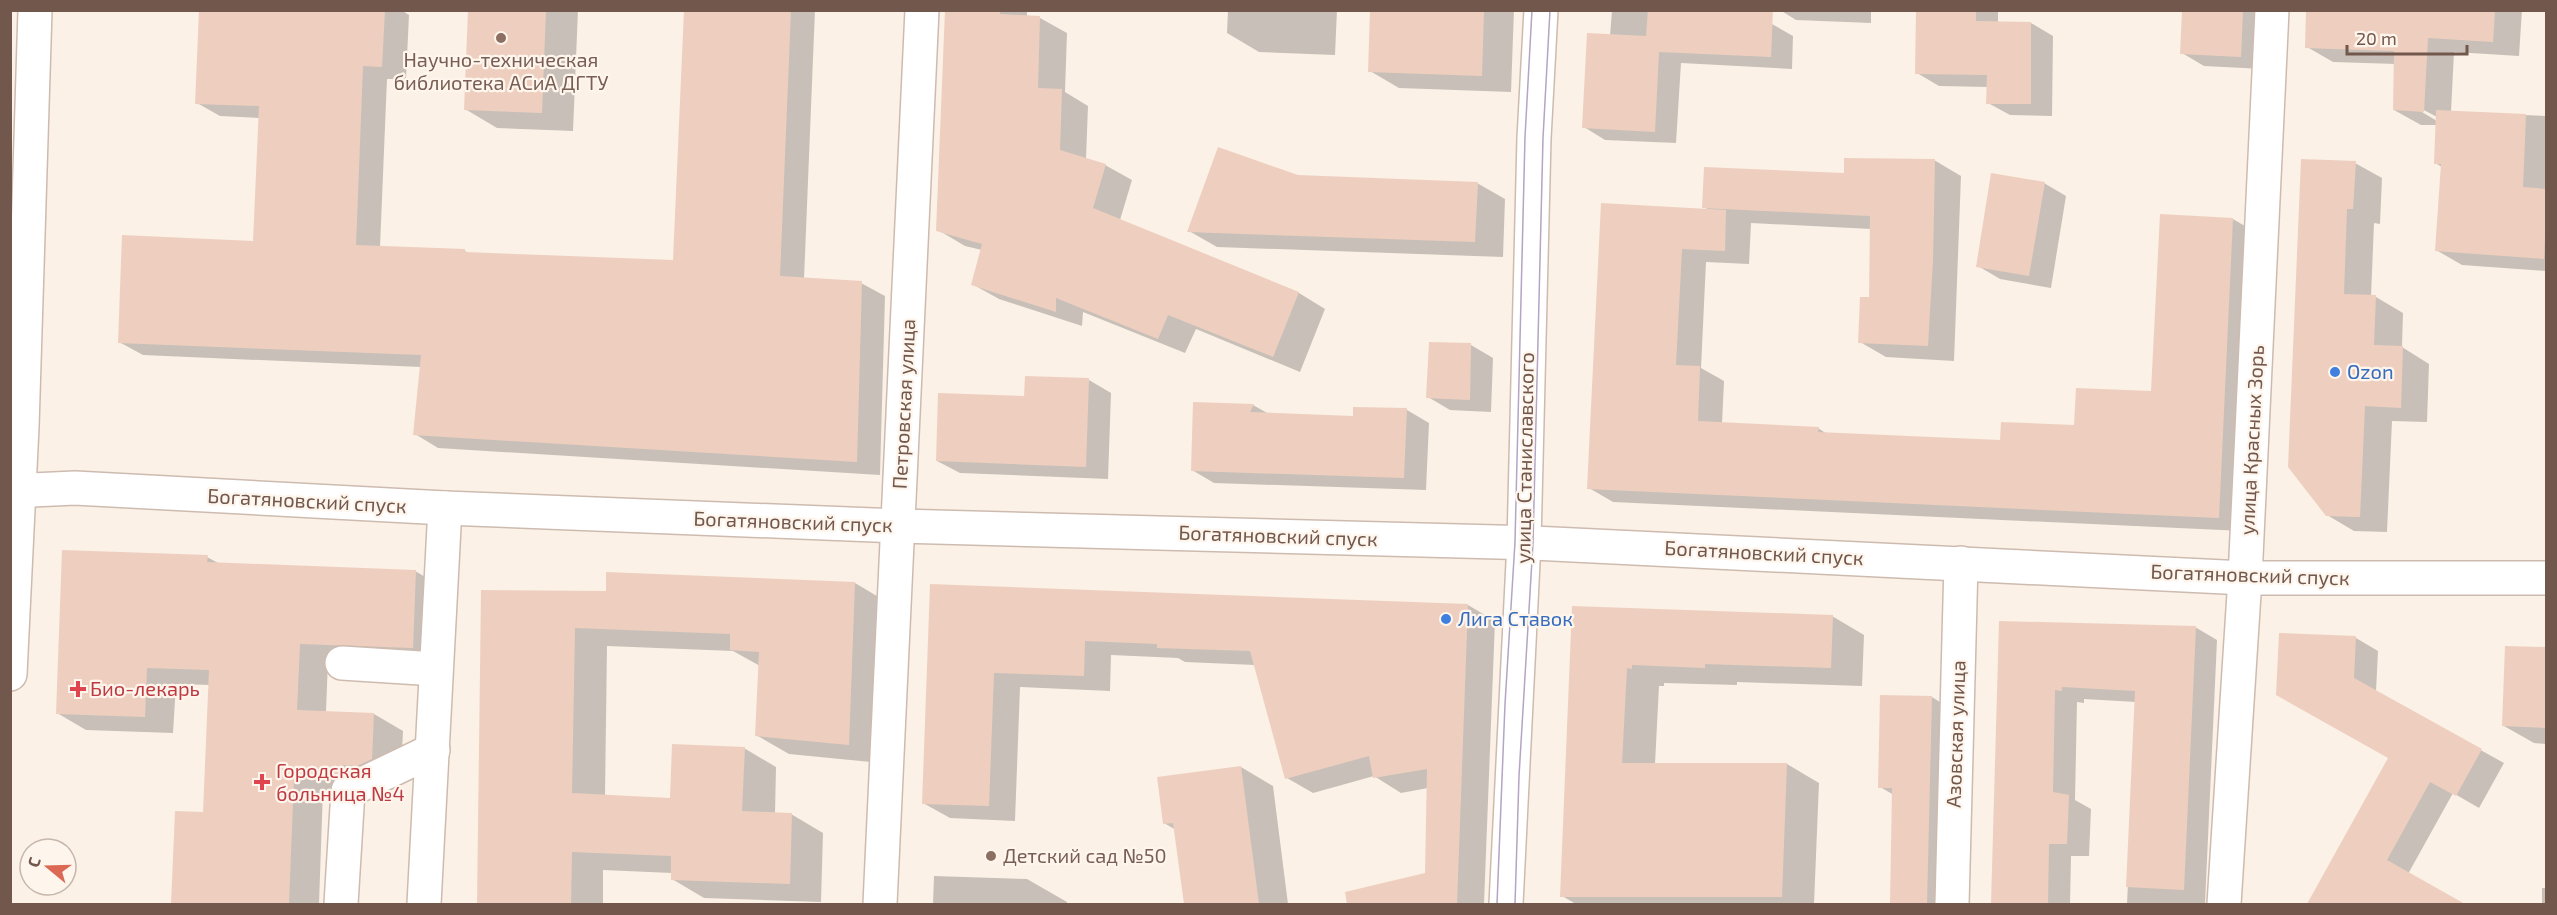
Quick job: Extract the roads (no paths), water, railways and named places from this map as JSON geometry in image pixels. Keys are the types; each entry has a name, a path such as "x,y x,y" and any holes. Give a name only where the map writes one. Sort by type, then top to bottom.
{"street":[{"path":"10,674 15,492 35,10"},
{"name":"Петровская улица","path":"880,904 922,10"},
{"name":"улица Станиславского","path":"1506,904 1524,542 1534,138 1541,10"},
{"name":"улица Красных Зорь","path":"2224,904 2245,578 2272,10"},
{"name":"Богатяновский спуск","path":"15,492 75,488 445,508 899,526 1524,542 2245,578 2547,578"},
{"path":"424,904 445,508"},
{"name":"Азовская улица","path":"1952,904 1961,563"},
{"path":"342,663 436,669"},
{"path":"341,904 348,791 432,750"}],"tram line":[{"path":"1497,904 1505,704 1515,542 1525,137 1532,10"},
{"path":"1515,904 1519,776 1533,543 1543,138 1550,10"}],"place":[{"name":"Научно-техническая библиотека АСиА ДГТУ","path":"501,38"},
{"name":"Ozon","path":"2335,372"},
{"name":"Лига Ставок","path":"1446,619"},
{"name":"Био-лекарь","path":"78,689"},
{"name":"Городская больница №4","path":"262,782"},
{"name":"Детский сад №50","path":"991,856"}]}
